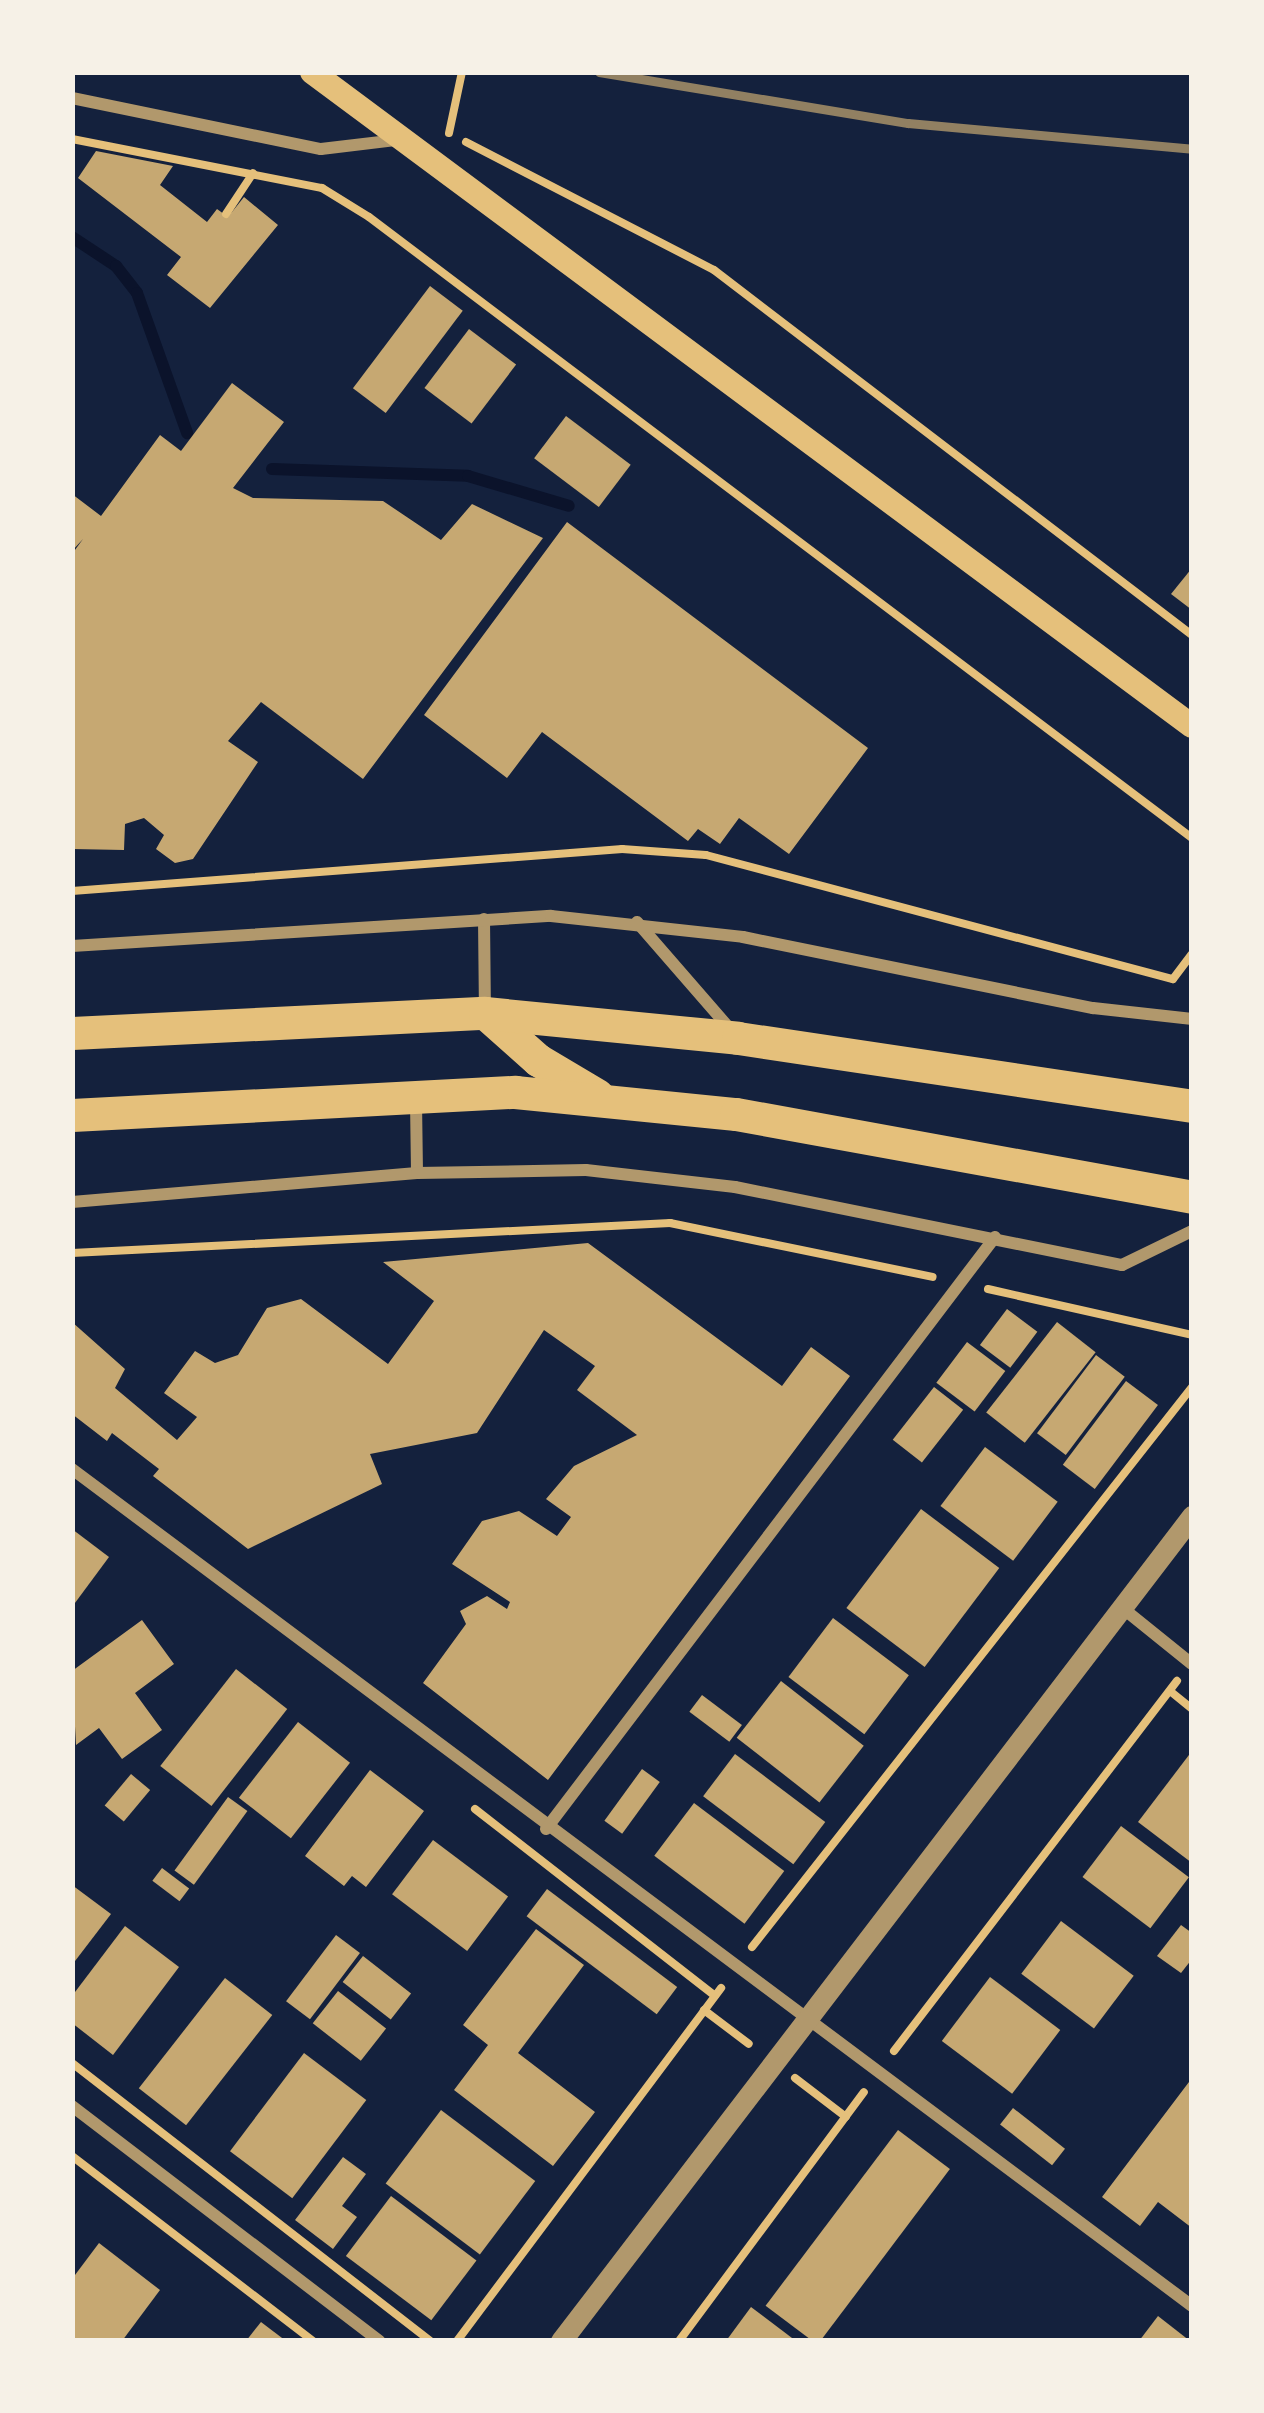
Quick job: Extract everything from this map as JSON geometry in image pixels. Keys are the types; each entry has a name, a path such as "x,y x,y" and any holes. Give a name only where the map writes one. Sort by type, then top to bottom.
{"highway":[{"path":"72,1033 485,1013 738,1038 1192,1106"},
{"path":"485,1013 538,1060 604,1099"},
{"path":"72,1115 416,1094 604,1099 736,1114 1192,1198"}],"main road":[{"path":"312,72 398,140 814,440 1192,727"}],"street":[{"path":"72,98 321,149 398,140"},
{"path":"484,919 485,1013"},
{"path":"72,946 484,919 637,922 1192,1019"},
{"path":"637,922 738,1038"},
{"path":"416,1094 417,1173"},
{"path":"72,1202 417,1173 586,1170 688,1181 1122,1265 1192,1231"},
{"path":"546,1828 995,1237"},
{"path":"72,1468 546,1828 880,2069 1192,2306"},
{"path":"561,2341 1192,1516"},
{"path":"1120,1606 1192,1664"},
{"path":"72,2106 379,2341"}],"path":[{"path":"462,72 448,135 714,270 1192,634"},
{"path":"72,139 322,188 405,241 1192,838"},
{"path":"226,214 253,173"},
{"path":"72,891 622,849 706,855 1173,979 1192,954"},
{"path":"72,1252 670,1223 1192,1335"},
{"path":"738,1964 1192,1387"},
{"path":"880,2069 1170,1691 1192,1709"},
{"path":"458,2341 715,1996 540,1860"},
{"path":"72,2063 430,2341"},
{"path":"679,2341 867,2088"},
{"path":"72,2156 314,2341"}],"building":[{"path":"96,151 173,166 160,185 207,222 217,209 228,217 244,197 278,225 210,308 167,275 181,257 78,178"},
{"path":"430,286 463,311 386,413 353,388"},
{"path":"469,329 516,365 472,424 424,388"},
{"path":"232,383 284,422 233,488 253,498 383,501 441,540 472,504 543,538 363,779 261,702 228,741 258,762 193,859 175,863 156,849 164,835 144,818 125,824 124,850 72,849 72,554 83,539 72,551 72,494 101,516 160,435 181,451"},
{"path":"566,416 631,465 599,507 534,458"},
{"path":"567,522 868,748 789,854 739,818 720,844 698,829 688,841 542,732 507,778 424,715"},
{"path":"1192,568 1192,610 1171,594"},
{"path":"588,1243 782,1386 811,1347 850,1376 548,1780 423,1683 466,1624 460,1611 487,1596 507,1609 510,1602 452,1564 482,1521 519,1511 557,1536 571,1517 546,1499 574,1466 637,1435 577,1390 595,1366 544,1330 477,1433 370,1454 382,1484 248,1549 153,1476 159,1469 112,1433 107,1441 72,1414 72,1322 125,1369 115,1388 177,1440 197,1417 164,1393 195,1351 215,1363 238,1355 267,1308 301,1299 388,1364 434,1301 383,1262"},
{"path":"1007,1309 1037,1332 1010,1368 980,1345"},
{"path":"1057,1322 1096,1352 1025,1443 986,1413"},
{"path":"967,1342 1005,1371 975,1412 936,1383"},
{"path":"1096,1355 1125,1377 1066,1455 1037,1433"},
{"path":"1126,1381 1158,1405 1095,1489 1063,1465"},
{"path":"934,1387 963,1410 922,1463 893,1440"},
{"path":"985,1447 1058,1502 1013,1561 940,1506"},
{"path":"921,1509 999,1568 925,1667 846,1608"},
{"path":"72,1529 109,1557 72,1607"},
{"path":"833,1618 909,1675 864,1734 788,1677"},
{"path":"142,1620 174,1664 135,1693 162,1730 122,1759 99,1728 76,1745 72,1671"},
{"path":"236,1669 287,1709 211,1806 160,1766"},
{"path":"781,1681 864,1746 819,1802 737,1738"},
{"path":"702,1695 742,1725 729,1742 689,1712"},
{"path":"298,1722 350,1763 291,1838 239,1798"},
{"path":"1192,1751 1192,1863 1138,1822"},
{"path":"735,1754 825,1822 793,1864 703,1796"},
{"path":"642,1769 660,1782 622,1834 604,1821"},
{"path":"370,1770 424,1811 366,1887 352,1876 344,1886 305,1856"},
{"path":"131,1774 150,1790 124,1821 105,1805"},
{"path":"228,1797 247,1811 194,1885 175,1871"},
{"path":"694,1803 784,1871 745,1924 654,1856"},
{"path":"1121,1826 1189,1877 1150,1928 1082,1877"},
{"path":"433,1840 508,1897 467,1951 392,1894"},
{"path":"162,1868 189,1888 180,1901 152,1881"},
{"path":"72,1885 111,1914 72,1965"},
{"path":"547,1889 677,1987 657,2014 527,1916"},
{"path":"1061,1921 1134,1976 1094,2028 1021,1974"},
{"path":"1181,1925 1192,1933 1192,1959 1181,1973 1157,1956"},
{"path":"125,1926 179,1967 113,2055 72,2023 72,1996"},
{"path":"536,1929 584,1965 518,2053 595,2112 553,2166 454,2090 488,2045 463,2025"},
{"path":"336,1935 360,1953 310,2019 286,2001"},
{"path":"363,1956 411,1994 391,2020 343,1982"},
{"path":"990,1977 1060,2030 1012,2094 942,2041"},
{"path":"225,1978 272,2015 186,2125 139,2088"},
{"path":"338,1991 386,2029 361,2061 313,2023"},
{"path":"304,2053 366,2100 292,2198 230,2151"},
{"path":"1192,2078 1192,2228 1158,2202 1140,2226 1102,2197"},
{"path":"1013,2108 1065,2149 1052,2165 1000,2125"},
{"path":"441,2110 535,2181 480,2254 386,2183"},
{"path":"898,2130 950,2169 820,2341 812,2341 766,2306"},
{"path":"343,2157 366,2174 342,2206 357,2217 333,2249 295,2220"},
{"path":"391,2196 476,2260 431,2320 346,2256"},
{"path":"99,2243 160,2290 122,2341 72,2341 72,2279"},
{"path":"751,2307 796,2341 726,2341"},
{"path":"1158,2316 1190,2341 1139,2341"},
{"path":"261,2322 286,2341 246,2341"}],"waterway":[{"path":"72,237 116,266 137,293 187,433"},
{"path":"272,469 468,476 569,506"}],"railway":[{"path":"599,72 908,123 1192,149"}]}
